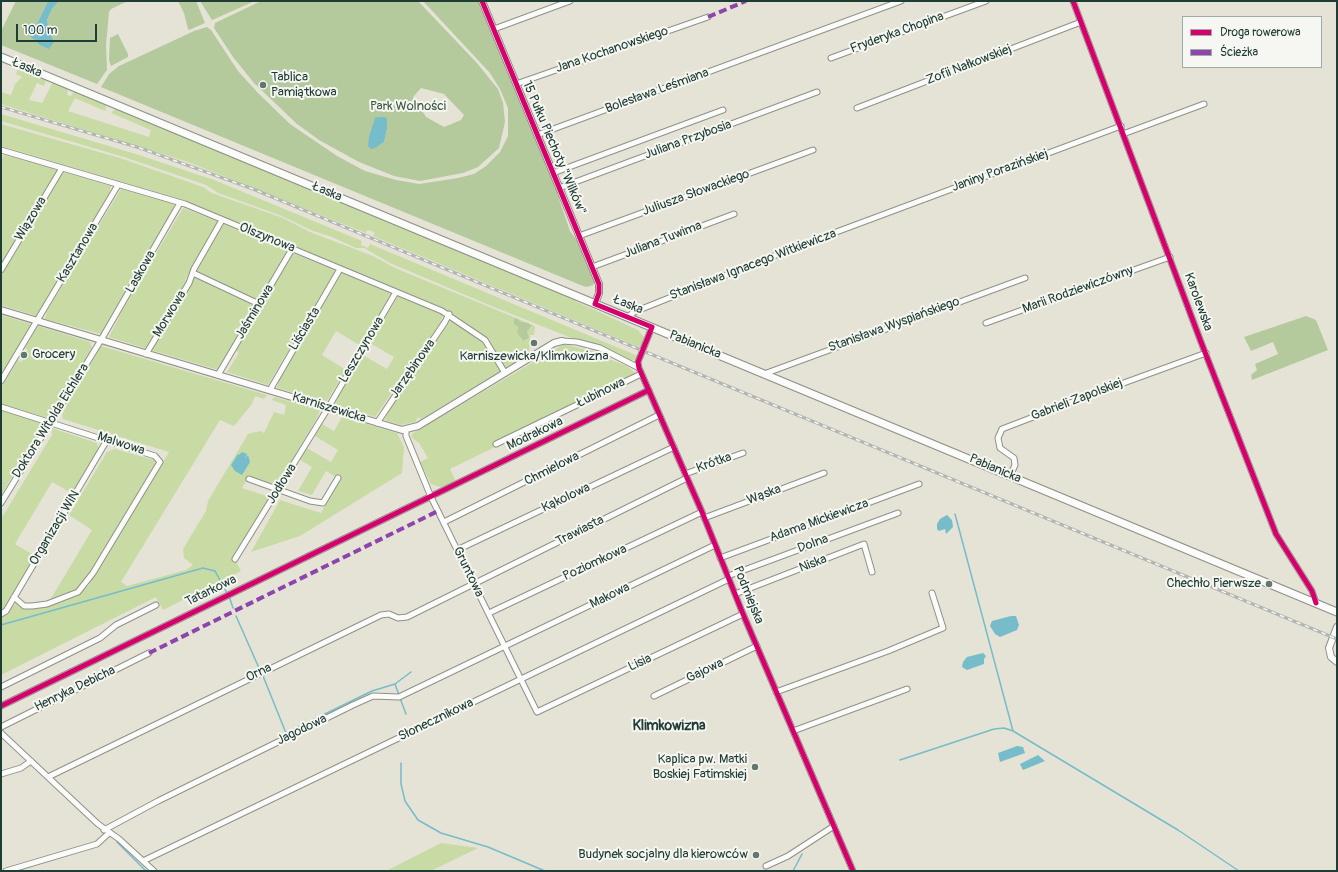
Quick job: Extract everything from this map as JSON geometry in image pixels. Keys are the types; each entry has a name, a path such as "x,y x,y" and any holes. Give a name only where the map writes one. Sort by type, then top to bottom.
{"main road":[{"name":"Łaska","path":"1,57 652,327"},
{"name":"Pabianicka","path":"652,327 1337,612"}],"street":[{"name":"15 Pułku Piechoty \"Wilków\"","path":"482,1 600,288 595,304"},
{"path":"494,29 570,1"},
{"name":"Bolesława Leśmiana","path":"537,135 901,1"},
{"name":"Fryderyka Chopina","path":"831,58 986,1"},
{"name":"Karolewska","path":"1073,1 1276,534 1312,591 1316,603"},
{"name":"Jana Kochanowskiego","path":"516,84 708,16"},
{"name":"Zofii Nałkowskiej","path":"857,108 1081,22"},
{"name":"Juliana Przybosia","path":"559,188 817,92"},
{"path":"1124,134 1204,104"},
{"path":"553,173 723,110"},
{"name":"Janiny Porazińskiej","path":"880,216 1121,126"},
{"name":"Juliusza Słowackiego","path":"579,236 813,150"},
{"name":"Olszynowa","path":"2,151 180,203 449,314 485,340 505,373"},
{"name":"Wiązowa","path":"1,270 62,168"},
{"name":"Kasztanowa","path":"1,381 118,185"},
{"name":"Laskowa","path":"101,340 180,203"},
{"name":"Juliana Tuwima","path":"592,267 734,214"},
{"name":"Stanisława Ignacego Witkiewicza","path":"628,317 634,312 650,305 796,247 880,216"},
{"name":"Morwowa","path":"146,354 189,283 192,273 222,220"},
{"name":"Jaśminowa","path":"218,375 292,249"},
{"name":"Marii Rodziewiczówny","path":"986,323 1170,257"},
{"name":"Liściasta","path":"270,390 340,269"},
{"path":"192,273 259,304"},
{"name":"Stanisława Wyspiańskiego","path":"764,374 1025,278"},
{"name":"Leszczynowa","path":"328,408 396,292"},
{"name":"Karniszewicka","path":"1,310 377,423 406,430"},
{"name":"Jarzębinowa","path":"377,423 446,322 449,314"},
{"path":"640,371 638,362 652,327"},
{"name":"Doktora Witolda Eichlera","path":"1,503 101,340"},
{"path":"406,430 422,423 554,343 562,341 577,342 600,348 640,371"},
{"name":"Gabrieli Zapolskiej","path":"1010,476 1015,465 1014,458 1000,448 998,438 1002,429 1206,353"},
{"name":"Podmiejska","path":"640,371 702,512 743,614 852,871"},
{"name":"Łubinowa","path":"496,444 640,371"},
{"name":"Modrakowa","path":"431,497 649,390"},
{"name":"Malwowa","path":"1,406 155,456 160,462 93,573 78,592 47,604 24,606 14,597"},
{"name":"Jodłowa","path":"235,559 328,408"},
{"name":"Chmielowa","path":"444,522 659,415"},
{"name":"Gruntowa","path":"406,430 406,436 431,497 537,712"},
{"name":"Organizacji WiN","path":"1,614 6,611 108,440"},
{"name":"Kąkolowa","path":"458,550 674,447"},
{"name":"Krótka","path":"686,476 743,453"},
{"name":"Wąska","path":"704,518 824,473"},
{"name":"Trawiasta","path":"474,584 686,476"},
{"path":"249,479 323,504 338,478"},
{"name":"Adama Mickiewicza","path":"720,558 919,484"},
{"name":"Tatarkowa","path":"1,706 431,497"},
{"name":"Poziomkowa","path":"489,613 702,512"},
{"name":"Dolna","path":"728,578 898,513"},
{"name":"Niska","path":"735,594 864,544 872,572"},
{"name":"Makowa","path":"505,646 715,545"},
{"name":"Słonecznikowa","path":"143,861 728,578"},
{"name":"Orna","path":"48,777 381,615 389,614 398,618 407,617 474,584"},
{"path":"776,692 888,652 943,628 932,593"},
{"path":"1,688 100,638 116,625 156,604"},
{"name":"Lisia","path":"537,712 743,614"},
{"path":"1337,627 1329,648 1331,657 1337,662"},
{"name":"Jagodowa","path":"104,830 165,797 373,696 399,696 505,646"},
{"name":"Gajowa","path":"654,696 757,646"},
{"name":"Henryka Debicha","path":"1,727 149,653"},
{"path":"793,731 907,689"},
{"path":"1,732 104,830 120,839 154,871"},
{"path":"1,774 21,768 31,761"},
{"path":"766,866 788,856 834,826"},
{"path":"6,871 97,844 110,832"}],"green space":[{"path":"16,1 48,1 36,26 27,25 34,40 54,42 47,20 52,9 59,1 128,1 111,9 109,12 106,45 107,70 97,84 1,45 1,31"},
{"path":"178,1 196,1 205,23 189,30 184,13"},
{"path":"200,1 255,1 212,20"},
{"name":"Park Wolności","path":"261,1 418,1 476,62 498,89 503,103 505,122 499,148 478,167 463,173 420,181 394,176 359,162 319,140 297,124 254,83 233,57 214,28 215,23","holes":["421,88 444,94 464,115 461,120 444,127 426,117 413,97","378,117 385,117 387,129 384,142 379,145 368,146 375,119"]},
{"path":"423,1 478,1 558,192 557,193 570,231 581,246 595,282 593,285 587,287 583,286 101,87 109,74 119,66 194,31 207,27 211,30 238,71 258,93 290,124 337,156 365,171 396,180 419,184 474,174 486,166 500,152 508,136 508,108 500,89 490,73"},
{"path":"118,34 128,57 111,66 109,60 110,38"},
{"path":"18,69 46,81 44,86 37,83 29,100 42,103 53,82 68,88 67,95 71,96 74,91 105,104 106,107 105,111 75,98 68,111 149,137 151,130 111,113 116,108 575,299 575,301 638,330 644,337 641,348 373,236 375,233 372,231 367,230 366,233 188,162 1,104 1,92 11,95 15,84 22,77 16,74"},
{"path":"1,114 139,155 214,180 362,241 361,245 368,248 370,244 638,356 635,360 630,360 608,349 574,339 390,263 364,248 356,248 332,237 313,231 282,216 218,193 206,185 124,157 1,121"},
{"path":"1,124 120,158 203,187 212,193 283,218 310,232 373,256 395,268 533,325 535,327 534,335 530,335 529,354 505,368 488,339 448,310 177,198 1,146","holes":["520,322 532,327 527,332 528,339 522,341 517,333 518,327 516,324"]},
{"path":"4,155 55,168 57,172 1,264 1,160"},
{"path":"63,172 111,186 109,195 36,316 1,305 1,277"},
{"path":"121,189 174,204 173,210 101,334 45,319 47,311"},
{"path":"183,208 219,222 185,280 187,282 147,349 109,337 123,309"},
{"path":"223,224 286,250 287,252 259,302 196,272"},
{"path":"293,253 335,270 333,275 268,385 227,372 239,353 235,350"},
{"path":"342,273 391,293 387,301 361,346 336,331 322,355 346,370 326,402 277,388 279,380"},
{"path":"195,277 254,305 255,307 218,370 151,350"},
{"path":"398,296 443,315 441,322 375,417 335,405 338,397 363,355 387,369 394,357 370,343"},
{"path":"1,315 31,325 1,374"},
{"path":"1306,316 1316,320 1328,350 1252,380 1251,375 1257,370 1255,364 1278,354 1273,342 1251,351 1244,337"},
{"path":"516,318 521,322 528,323 532,326 527,332 529,338 523,341 517,333 518,327 514,324 514,319"},
{"path":"451,320 484,344 501,371 421,419 418,417 415,422 400,425 385,420 387,412"},
{"path":"38,326 90,342 92,348 56,412 51,416 45,417 1,404 1,388 18,360 21,362 28,350 25,348"},
{"path":"564,344 599,353 596,359 601,356 627,366 635,373 620,383 618,382 493,443 495,447 450,469 456,482 440,487 431,484 420,462 428,458 419,443 411,437 413,433"},
{"path":"101,346 267,395 264,399 255,396 252,404 234,426 220,420 121,582 127,586 186,570 193,565 184,558 183,549 206,511 208,501 248,434 260,431 264,433 274,412 284,415 286,405 272,400 274,397 320,410 317,418 277,485 249,476 242,488 270,497 234,557 241,571 163,610 156,597 1,675 1,616 8,612 16,603 27,608 46,607 77,596 89,585 169,452 63,419 62,414"},
{"path":"1,409 39,420 44,425 1,495"},
{"path":"342,417 397,433 404,447 402,473 300,536 251,552 280,500 321,513 339,479 326,471 312,495 298,491 312,467 300,460 307,448 331,462 338,450 315,436 322,424 334,431"},
{"path":"52,428 97,443 99,449 73,494 52,482 15,544 35,556 6,605 7,606 1,612 1,519 52,435"},
{"path":"115,449 154,460 156,466 123,521 119,524 120,525 112,539 108,542 110,543 102,556 98,559 99,560 92,572 88,574 89,576 85,584 72,594 50,600 92,530 69,515 107,452"},
{"path":"441,843 478,848 431,871 386,871"}],"water":[{"path":"48,1 59,1 52,9 47,20 54,42 49,49 40,45 31,37 27,24 36,26"},
{"path":"385,117 387,119 387,129 384,142 371,149 368,146 369,137 375,118"},
{"path":"242,452 247,454 245,458 248,455 250,462 242,475 235,471 231,465 238,454 239,455"},
{"path":"947,515 952,520 953,527 946,534 945,529 939,531 937,529 937,524 940,519"},
{"path":"1016,616 1019,625 1017,630 1000,637 995,634 990,626 992,621"},
{"path":"983,653 986,656 984,659 984,664 967,670 962,667 963,662 967,657"},
{"path":"1017,746 1023,747 1025,753 1000,762 998,753"},
{"path":"1038,755 1045,761 1023,770 1020,764"}],"waterway":[{"path":"955,514 1013,731 1178,830 1239,871"},
{"path":"1,625 203,568 215,571 227,593"},
{"path":"229,596 233,608"},
{"path":"236,616 259,668"},
{"path":"399,695 395,684 411,672"},
{"path":"263,676 286,733 372,691 395,684"},
{"path":"400,698 406,714"},
{"path":"900,760 994,729 1004,728 1013,731"},
{"path":"401,763 401,784 405,801 418,820 441,833 488,847 545,871"},
{"path":"117,842 146,871"},
{"path":"793,871 802,854"}],"railway":[{"path":"1,107 140,148 253,189 1337,639"}],"marked path":[{"path":"708,17 746,1"},
{"path":"149,653 438,511"}],"cycle path":[{"path":"482,1 599,284 599,293 595,304 652,327 638,362 639,368 702,512 743,614 853,871"},
{"path":"1073,1 1201,342 1276,534 1312,591 1316,603"},
{"path":"1,706 649,390"}],"place":[{"name":"Tablica Pamiątkowa","path":"263,85"},
{"name":"Karniszewicka/Klimkowizna","path":"534,343"},
{"name":"Grocery","path":"24,355"},
{"name":"Chechło Pierwsze","path":"1269,584"},
{"name":"Kaplica pw. Matki Boskiej Fatimskiej","path":"755,767"},
{"name":"Budynek socjalny dla kierowców","path":"756,855"}],"district":[{"name":"Klimkowizna","path":"669,726"}]}
